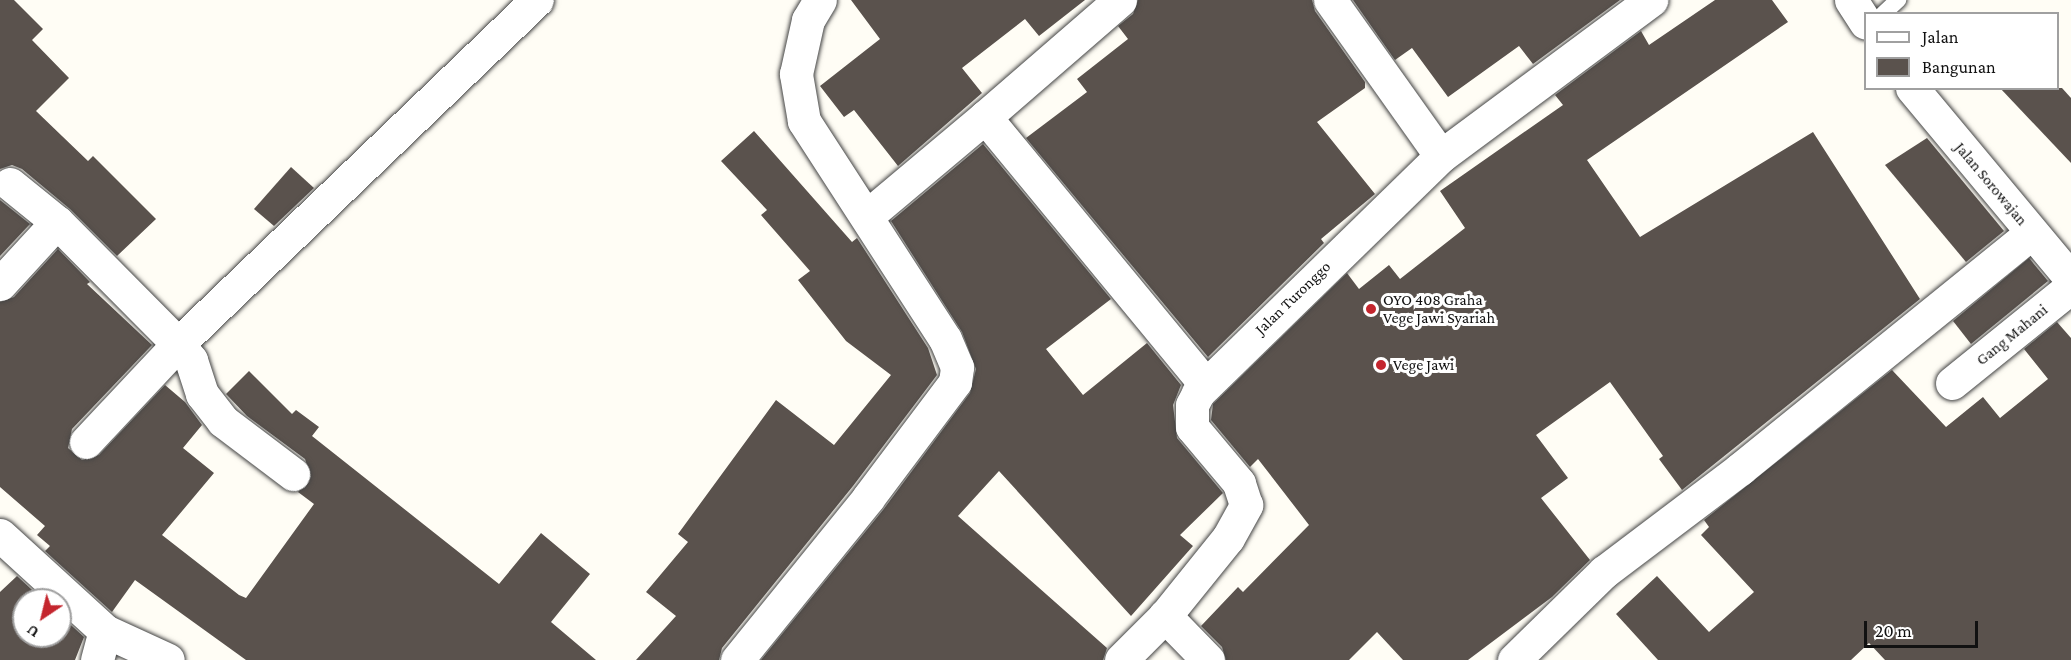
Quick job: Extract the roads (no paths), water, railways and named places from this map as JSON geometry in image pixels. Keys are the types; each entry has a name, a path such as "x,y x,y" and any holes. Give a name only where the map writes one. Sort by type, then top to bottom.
{"street":[{"path":"86,442 178,344 537,0"},
{"path":"737,660 868,498 955,382 957,367 945,339 804,121 796,74 808,20 820,0"},
{"path":"867,216 986,117 1120,0"},
{"path":"1330,0 1441,156"},
{"name":"Jalan Turonggo","path":"1121,660 1165,616 1228,538 1246,505 1239,483 1190,422 1192,405 1206,385 1441,156 1651,0"},
{"path":"1851,0 1864,20"},
{"name":"Jalan Sorowajan","path":"1914,90 2071,279"},
{"path":"986,117 1206,385"},
{"path":"10,184 57,222 178,344 191,360 202,394 223,421 293,474"},
{"path":"0,284 57,222"},
{"path":"1514,660 1604,572 1740,469 2031,233"},
{"name":"Gang Mahani","path":"1952,383 2071,287"},
{"path":"0,535 101,646 168,660"},
{"path":"1165,616 1208,660"}],"lane":[{"path":"1885,12 1898,0"}],"place":[{"name":"OYO 408 Graha Vege Jawi Syariah","path":"1371,309"},
{"name":"Vege Jawi","path":"1381,365"}]}
